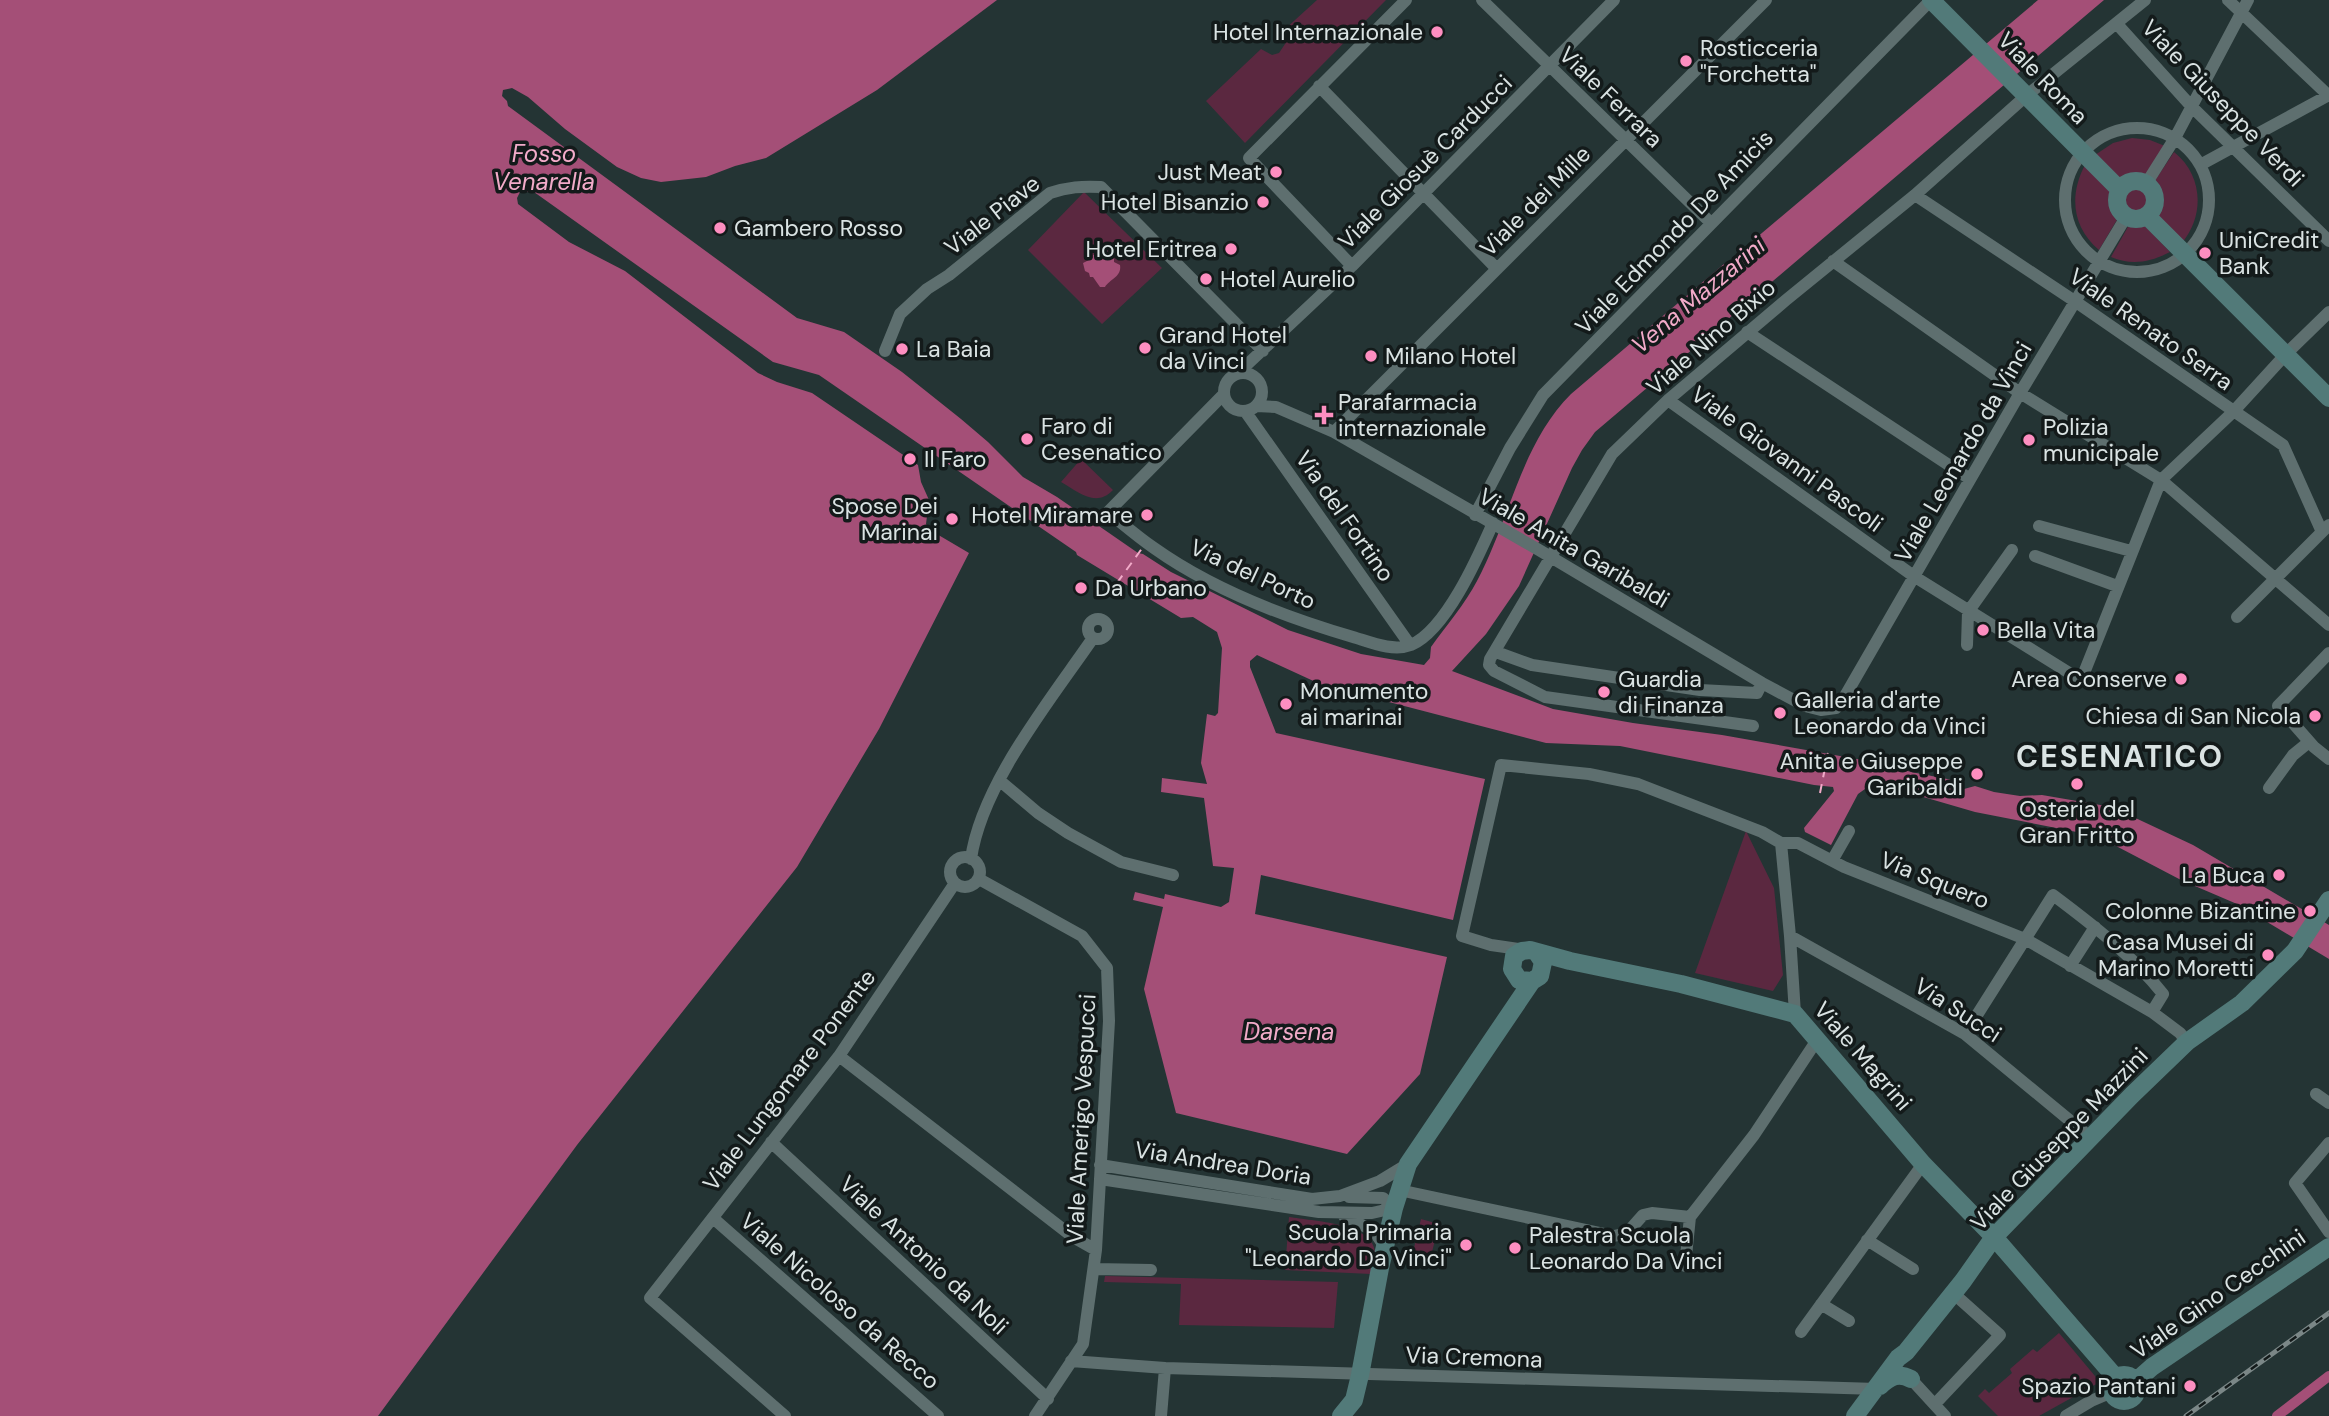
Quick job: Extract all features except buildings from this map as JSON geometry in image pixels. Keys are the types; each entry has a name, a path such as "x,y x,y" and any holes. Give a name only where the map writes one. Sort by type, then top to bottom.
{"street":[{"path":"1352,266 1248,158 1406,0"},
{"name":"Viale Ferrara","path":"1482,0 1711,223"},
{"name":"Viale Giosuè Carducci","path":"1237,374 1352,266 1614,0"},
{"name":"Viale dei Mille","path":"1334,432 1766,0"},
{"name":"Viale Roma","path":"1931,0 2120,190"},
{"name":"Viale Edmondo De Amicis","path":"1475,514 1510,448 1543,395 1931,0"},
{"name":"Viale Nino Bixio","path":"1753,726 1545,697 1502,676 1489,665 1490,659 1612,454 1668,400 1747,332 1915,195 2023,93 2117,24 2145,0"},
{"path":"2200,165 2329,95 2228,0"},
{"path":"2147,184 2175,138 2248,0"},
{"name":"Viale Giuseppe Verdi","path":"2117,24 2191,106 2329,241"},
{"path":"1319,86 1497,269"},
{"path":"2136,127 2156,130 2175,138 2189,150 2207,181 2209,199 2202,233 2184,255 2159,270 2138,273 2118,271 2100,262 2086,251 2075,237 2066,212 2066,185 2072,168 2082,153 2097,139 2116,131 2136,127"},
{"path":"2135,181 2147,184 2154,194 2155,206 2147,216 2137,220 2126,217 2118,205 2120,190 2135,181"},
{"name":"Viale Piave","path":"885,351 900,314 928,289 1050,193 1080,186 1101,187 1264,351"},
{"name":"Viale Renato Serra","path":"1915,195 2283,445 2326,528"},
{"path":"2147,216 2329,398"},
{"name":"Viale Leonardo da Vinci","path":"1836,708 2126,217"},
{"path":"1833,261 2020,393 2161,480 2329,625"},
{"path":"2035,556 2117,586 2161,480 2233,412 2329,312"},
{"path":"1747,332 1970,479"},
{"path":"1261,386 1249,374 1237,374 1227,382 1224,394 1234,409 1251,409 1262,396 1264,351"},
{"name":"Viale Anita Garibaldi","path":"1261,386 1294,413"},
{"name":"Via del Porto","path":"1224,394 1108,512 1156,550 1199,575 1282,615 1390,647 1410,645"},
{"name":"Viale Giovanni Pascoli","path":"1668,400 1915,577 2077,679 2080,679 2092,653 2117,586"},
{"name":"Viale Anita Garibaldi","path":"1251,409 1272,406 1334,432 1762,683 1805,706 1822,710 1836,708"},
{"name":"Via del Fortino","path":"1251,409 1410,645"},
{"path":"1410,645 1436,625 1472,571 1493,523"},
{"path":"2039,526 2131,551"},
{"path":"2237,617 2326,528"},
{"path":"1967,645 1968,612 2012,550"},
{"name":"Viale Lungomare Ponente","path":"785,1416 650,1298 839,1056 955,883 951,874 953,864 961,858 971,859 975,835 999,780 1093,638"},
{"path":"1496,652 1532,665 1700,690 1757,693 1762,683"},
{"path":"2329,653 2278,706 2309,742 2329,759"},
{"path":"2269,788 2292,755 2309,742"},
{"name":"Viale Magrini","path":"1781,843 1750,827 1638,784 1589,774 1501,765 1462,936 1491,945 1532,951 1681,984 1795,1014 1923,1164 1994,1237 2033,1282 2114,1385"},
{"path":"999,780 1038,813 1121,862 1174,875"},
{"path":"1833,859 1849,831"},
{"path":"1781,843 1795,1014"},
{"name":"Via Squero","path":"1781,843 1798,844 1833,859 1844,867 2025,939 2152,1012 2180,1033 2187,1042"},
{"path":"1785,871 1798,844"},
{"path":"955,883 968,887 979,879 978,865 971,859"},
{"name":"Viale Amerigo Vespucci","path":"979,879 1082,936 1107,968 1109,1021 1096,1250 1083,1343 1035,1416"},
{"path":"1965,1034 2053,895 2143,969 2163,994 2152,1012"},
{"name":"Viale Giuseppe Mazzini","path":"1854,1416 1958,1287 1994,1237 2187,1042 2242,1003 2302,943 2329,900"},
{"path":"2070,966 2095,927"},
{"name":"Via Succi","path":"1790,936 1965,1034 2091,1138"},
{"name":"Viale Magrini","path":"1491,945 1526,975"},
{"path":"1341,1416 1354,1400 1385,1247 1408,1164 1519,1000 1526,975 1543,962 1532,951 1514,956 1526,975"},
{"path":"1526,975 1570,961"},
{"path":"1685,1266 1690,1217 1754,1135 1817,1040"},
{"path":"839,1056 1073,1237 1096,1250"},
{"path":"2316,1094 2329,1104"},
{"name":"Viale Antonio da Noli","path":"771,1142 1048,1399"},
{"name":"Viale Gino Cecchini","path":"2329,1143 2295,1183 2329,1232"},
{"name":"Via Andrea Doria","path":"1340,1196 1380,1181 1408,1164"},
{"path":"1801,1332 1923,1164"},
{"name":"Via Andrea Doria","path":"1100,1165 1337,1213 1374,1231 1385,1247"},
{"name":"Via Andrea Doria","path":"1100,1179 1266,1198 1312,1199 1340,1196 1397,1199"},
{"path":"1397,1199 1614,1236 1627,1233 1643,1215 1652,1213 1690,1217"},
{"name":"Via Andrea Doria","path":"1337,1213 1372,1213 1397,1199"},
{"name":"Viale Nicoloso da Recco","path":"713,1218 938,1416"},
{"path":"1867,1240 1913,1269"},
{"name":"Viale Gino Cecchini","path":"2114,1385 2124,1376 2134,1382 2329,1247"},
{"path":"1935,1404 2000,1335 1958,1287 1981,1265 1992,1261 2004,1263 2033,1282"},
{"path":"1094,1269 1151,1270"},
{"path":"1821,1304 1849,1321"},
{"path":"1906,1352 1911,1379"},
{"name":"Via Cremona","path":"1071,1361 1165,1368 1360,1375 1878,1387"},
{"path":"1161,1416 1165,1368"},
{"path":"1878,1387 1887,1379 1899,1375 1911,1379 1945,1416"},
{"path":"2066,1416 2114,1385"}],"shaded area":[{"path":"1317,0 1386,0 1245,143 1206,101 1261,49 1272,55 1279,53 1287,41 1284,30"},
{"path":"2132,138 2150,140 2165,146 2147,176 2134,174 2121,180 2092,157 2113,143"},
{"path":"2174,152 2191,172 2198,196 2195,220 2182,243 2156,218 2161,199 2160,191 2154,182"},
{"path":"2085,165 2111,193 2111,207 2118,218 2099,250 2083,231 2076,210 2077,188"},
{"path":"2136,186 2146,190 2150,200 2146,210 2136,214 2126,210 2122,200 2126,190"},
{"path":"1084,192 1162,268 1102,324 1028,250"},
{"path":"2129,225 2144,225 2170,252 2141,262 2111,257"},
{"path":"1081,459 1113,490 1100,498 1094,498 1080,494 1061,482"},
{"path":"1746,831 1774,888 1783,975 1773,991 1695,973"},
{"path":"1289,1217 1340,1225 1364,1235 1372,1242 1375,1252 1371,1274 1285,1270"},
{"path":"1421,1219 1439,1224 1431,1256 1413,1252"},
{"path":"1105,1276 1338,1282 1334,1328 1179,1325 1181,1284 1104,1282"},
{"path":"2059,1333 2100,1382 2039,1416 1998,1416 1978,1396 1985,1389 1989,1393 2012,1373 2010,1369 2033,1349 2037,1352"}],"water":[{"path":"0,0 997,0 877,90 766,158 706,177 661,182 641,178 617,167 565,129 528,97 512,88 503,90 502,96 508,106 797,318 844,332 902,372 988,442 1023,477 1138,553 1288,630 1361,654 1424,665 1430,658 1431,647 1477,581 1540,436 1571,394 1724,264 1730,265 1743,249 2038,0 2104,0 1595,432 1572,468 1519,586 1486,634 1452,671 1553,709 1885,764 1963,782 1961,787 1964,789 1975,786 2020,796 2042,795 2112,807 2193,845 2329,925 2329,959 2237,904 2181,880 2097,836 1975,812 1920,796 1898,795 1889,789 1883,792 1865,789 1858,794 1831,845 1805,832 1804,828 1834,791 1833,787 1620,746 1546,743 1320,684 1257,655 1250,661 1250,667 1276,733 1485,779 1453,920 1261,875 1255,914 1447,957 1420,1074 1347,1154 1176,1113 1144,989 1163,907 1133,900 1135,892 1164,899 1165,894 1221,907 1229,902 1234,868 1213,866 1204,798 1161,792 1162,778 1207,784 1201,763 1207,714 1215,716 1218,713 1222,648 1217,632 1193,617 1181,618 1077,555 819,375 773,362 534,192 520,192 518,204 569,242 625,271 758,373 812,393 918,465 921,482 929,500 926,524 930,530 969,553 879,729 797,867 577,1145 378,1416 0,1416"},
{"path":"1106,249 1111,252 1111,258 1120,265 1120,269 1105,287 1100,287 1085,271 1083,263"}],"waterway":[{"path":"2277,1416 2329,1376"}],"ferry route":[{"path":"1117,583 1143,547"},
{"path":"1820,793 1828,753"}],"railway":[{"path":"2186,1416 2329,1313"}],"place":[{"name":"Hotel Internazionale","path":"1437,32"},
{"name":"Rosticceria \"Forchetta\"","path":"1686,61"},
{"name":"Just Meat","path":"1276,172"},
{"name":"Hotel Bisanzio","path":"1263,202"},
{"name":"Gambero Rosso","path":"720,228"},
{"name":"Hotel Eritrea","path":"1231,249"},
{"name":"UniCredit Bank","path":"2205,253"},
{"name":"Hotel Aurelio","path":"1206,279"},
{"name":"Grand Hotel da Vinci","path":"1145,348"},
{"name":"La Baia","path":"902,349"},
{"name":"Milano Hotel","path":"1371,356"},
{"name":"Parafarmacia internazionale","path":"1324,415"},
{"name":"Faro di Cesenatico","path":"1027,439"},
{"name":"Polizia municipale","path":"2029,440"},
{"name":"Il Faro","path":"910,459"},
{"name":"Hotel Miramare","path":"1147,515"},
{"name":"Spose Dei Marinai","path":"952,519"},
{"name":"Da Urbano","path":"1081,588"},
{"name":"Bella Vita","path":"1983,630"},
{"name":"Area Conserve","path":"2181,679"},
{"name":"Guardia di Finanza","path":"1604,692"},
{"name":"Monumento ai marinai","path":"1286,704"},
{"name":"Galleria d'arte Leonardo da Vinci","path":"1780,713"},
{"name":"Chiesa di San Nicola","path":"2315,716"},
{"name":"Anita e Giuseppe Garibaldi","path":"1977,774"},
{"name":"Osteria del Gran Fritto","path":"2077,784"},
{"name":"La Buca","path":"2279,875"},
{"name":"Colonne Bizantine","path":"2310,911"},
{"name":"Casa Musei di Marino Moretti","path":"2268,955"},
{"name":"Scuola Primaria \"Leonardo Da Vinci\"","path":"1466,1245"},
{"name":"Palestra Scuola Leonardo Da Vinci","path":"1515,1248"},
{"name":"Spazio Pantani","path":"2190,1386"}],"district":[{"name":"CESENATICO","path":"2120,756"}],"water label":[{"name":"Fosso Venarella","path":"544,167"},
{"name":"Vena Mazzarini","path":"1698,295"},
{"name":"Darsena","path":"1289,1031"}]}
